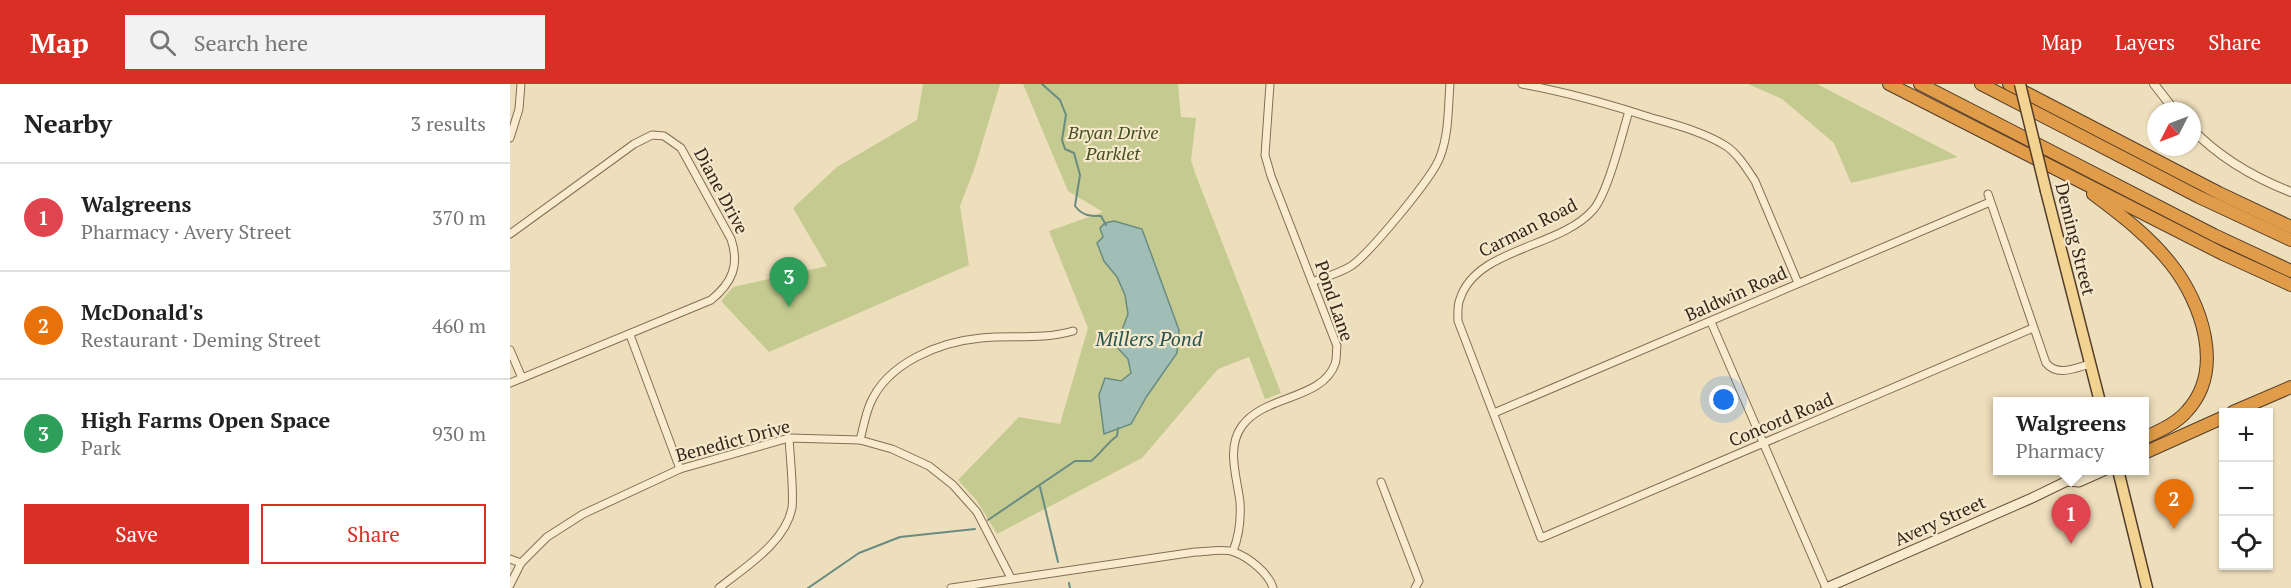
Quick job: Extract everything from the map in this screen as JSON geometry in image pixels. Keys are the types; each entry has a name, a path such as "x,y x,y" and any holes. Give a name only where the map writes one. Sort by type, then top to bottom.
{"highway":[{"path":"1889,84 2223,254 2291,285"},
{"path":"1920,84 2214,235 2291,271"},
{"path":"1981,84 2199,197 2291,240"},
{"path":"2009,84 2219,193 2291,227"},
{"path":"2026,84 2065,113"},
{"path":"2068,175 2129,222 2156,247 2183,280 2199,316 2207,355 2202,388 2184,414 2149,434"},
{"path":"2242,408 2291,387"},
{"path":"2149,451 2219,419"}],"main road":[{"name":"Deming Street","path":"2020,84 2099,397"},
{"name":"Avery Street","path":"1826,588 1917,550 2067,481 2073,475"},
{"name":"Avery Street","path":"2067,481 2079,482 2096,475"},
{"path":"2119,475 2147,588"}],"street":[{"path":"510,138 519,109 521,84"},
{"name":"Pond Lane","path":"1233,551 1238,539 1240,504 1233,456 1235,439 1242,425 1254,414 1274,403 1314,387 1329,376 1336,363 1337,346 1265,155 1270,84"},
{"path":"1312,282 1350,266 1364,255 1431,176 1440,158 1445,140 1450,84"},
{"path":"1522,84 1629,111 1684,128 1727,147 1745,166 1755,181 1798,283"},
{"path":"2154,84 2168,102"},
{"name":"Carman Road","path":"1541,538 1458,321 1459,300 1467,283 1480,269 1585,219 1596,207 1629,111"},
{"name":"Diane Drive","path":"510,234 642,138 652,135 664,136 681,148 731,239 736,253 735,266 722,291 711,300 510,383"},
{"path":"2201,137 2218,152 2245,170 2291,192"},
{"name":"Baldwin Road","path":"1494,413 1711,322 1989,198 2033,328"},
{"path":"1711,322 1762,445 1826,588"},
{"path":"2033,328 2044,360 2052,369 2062,371 2090,364"},
{"name":"Concord Road","path":"1541,538 2033,328"},
{"path":"860,440 870,404 884,382 903,365 928,351 980,338 1053,337 1073,331"},
{"path":"630,335 680,469"},
{"path":"510,350 522,378"},
{"path":"718,588 767,549 782,530 792,507 789,438"},
{"name":"Benedict Drive","path":"510,585 521,563 547,537 583,514 680,469 789,438 860,440 892,449 929,466 953,485 977,512 1011,578"},
{"path":"1381,482 1419,581 1415,588"},
{"path":"951,588 1195,552 1233,551 1256,566 1271,582 1273,588"},
{"path":"510,559 521,563"}],"green space":[{"path":"923,84 1000,84 975,167 960,206 969,265 769,352 721,301 733,287 827,266 793,208 837,167 917,120"},
{"name":"Bryan Drive Parklet","path":"1023,84 1178,84 1181,117 1196,118 1191,160 1195,173 1281,393 1265,399 1249,357 1218,369 1142,458 997,534 977,501 958,480 1019,417 1060,424 1088,328 1049,231 1103,212 1068,191"},
{"path":"1748,84 1817,84 1958,157 1851,183 1834,143 1782,99"}],"water":[{"name":"Millers Pond","path":"1114,221 1142,229 1179,330 1177,353 1131,424 1104,434 1099,395 1105,378 1121,381 1131,373 1128,359 1116,346 1128,314 1125,295 1117,277 1104,261 1097,243 1103,237 1100,228 1105,223"}],"waterway":[{"path":"1042,84 1060,100 1066,115 1062,140 1065,149 1074,153 1080,175 1075,206 1086,215 1101,216 1106,225"},
{"path":"988,520 1075,461 1091,461 1117,436 1118,428"},
{"path":"1040,487 1058,562"},
{"path":"808,588 859,553 900,537 975,529"},
{"path":"1069,583 1070,588"}],"place":[{"name":"High Farms Open Space","path":"789,307"},
{"name":"McDonald's","path":"2174,529"},
{"name":"Walgreens","path":"2071,544"}]}
